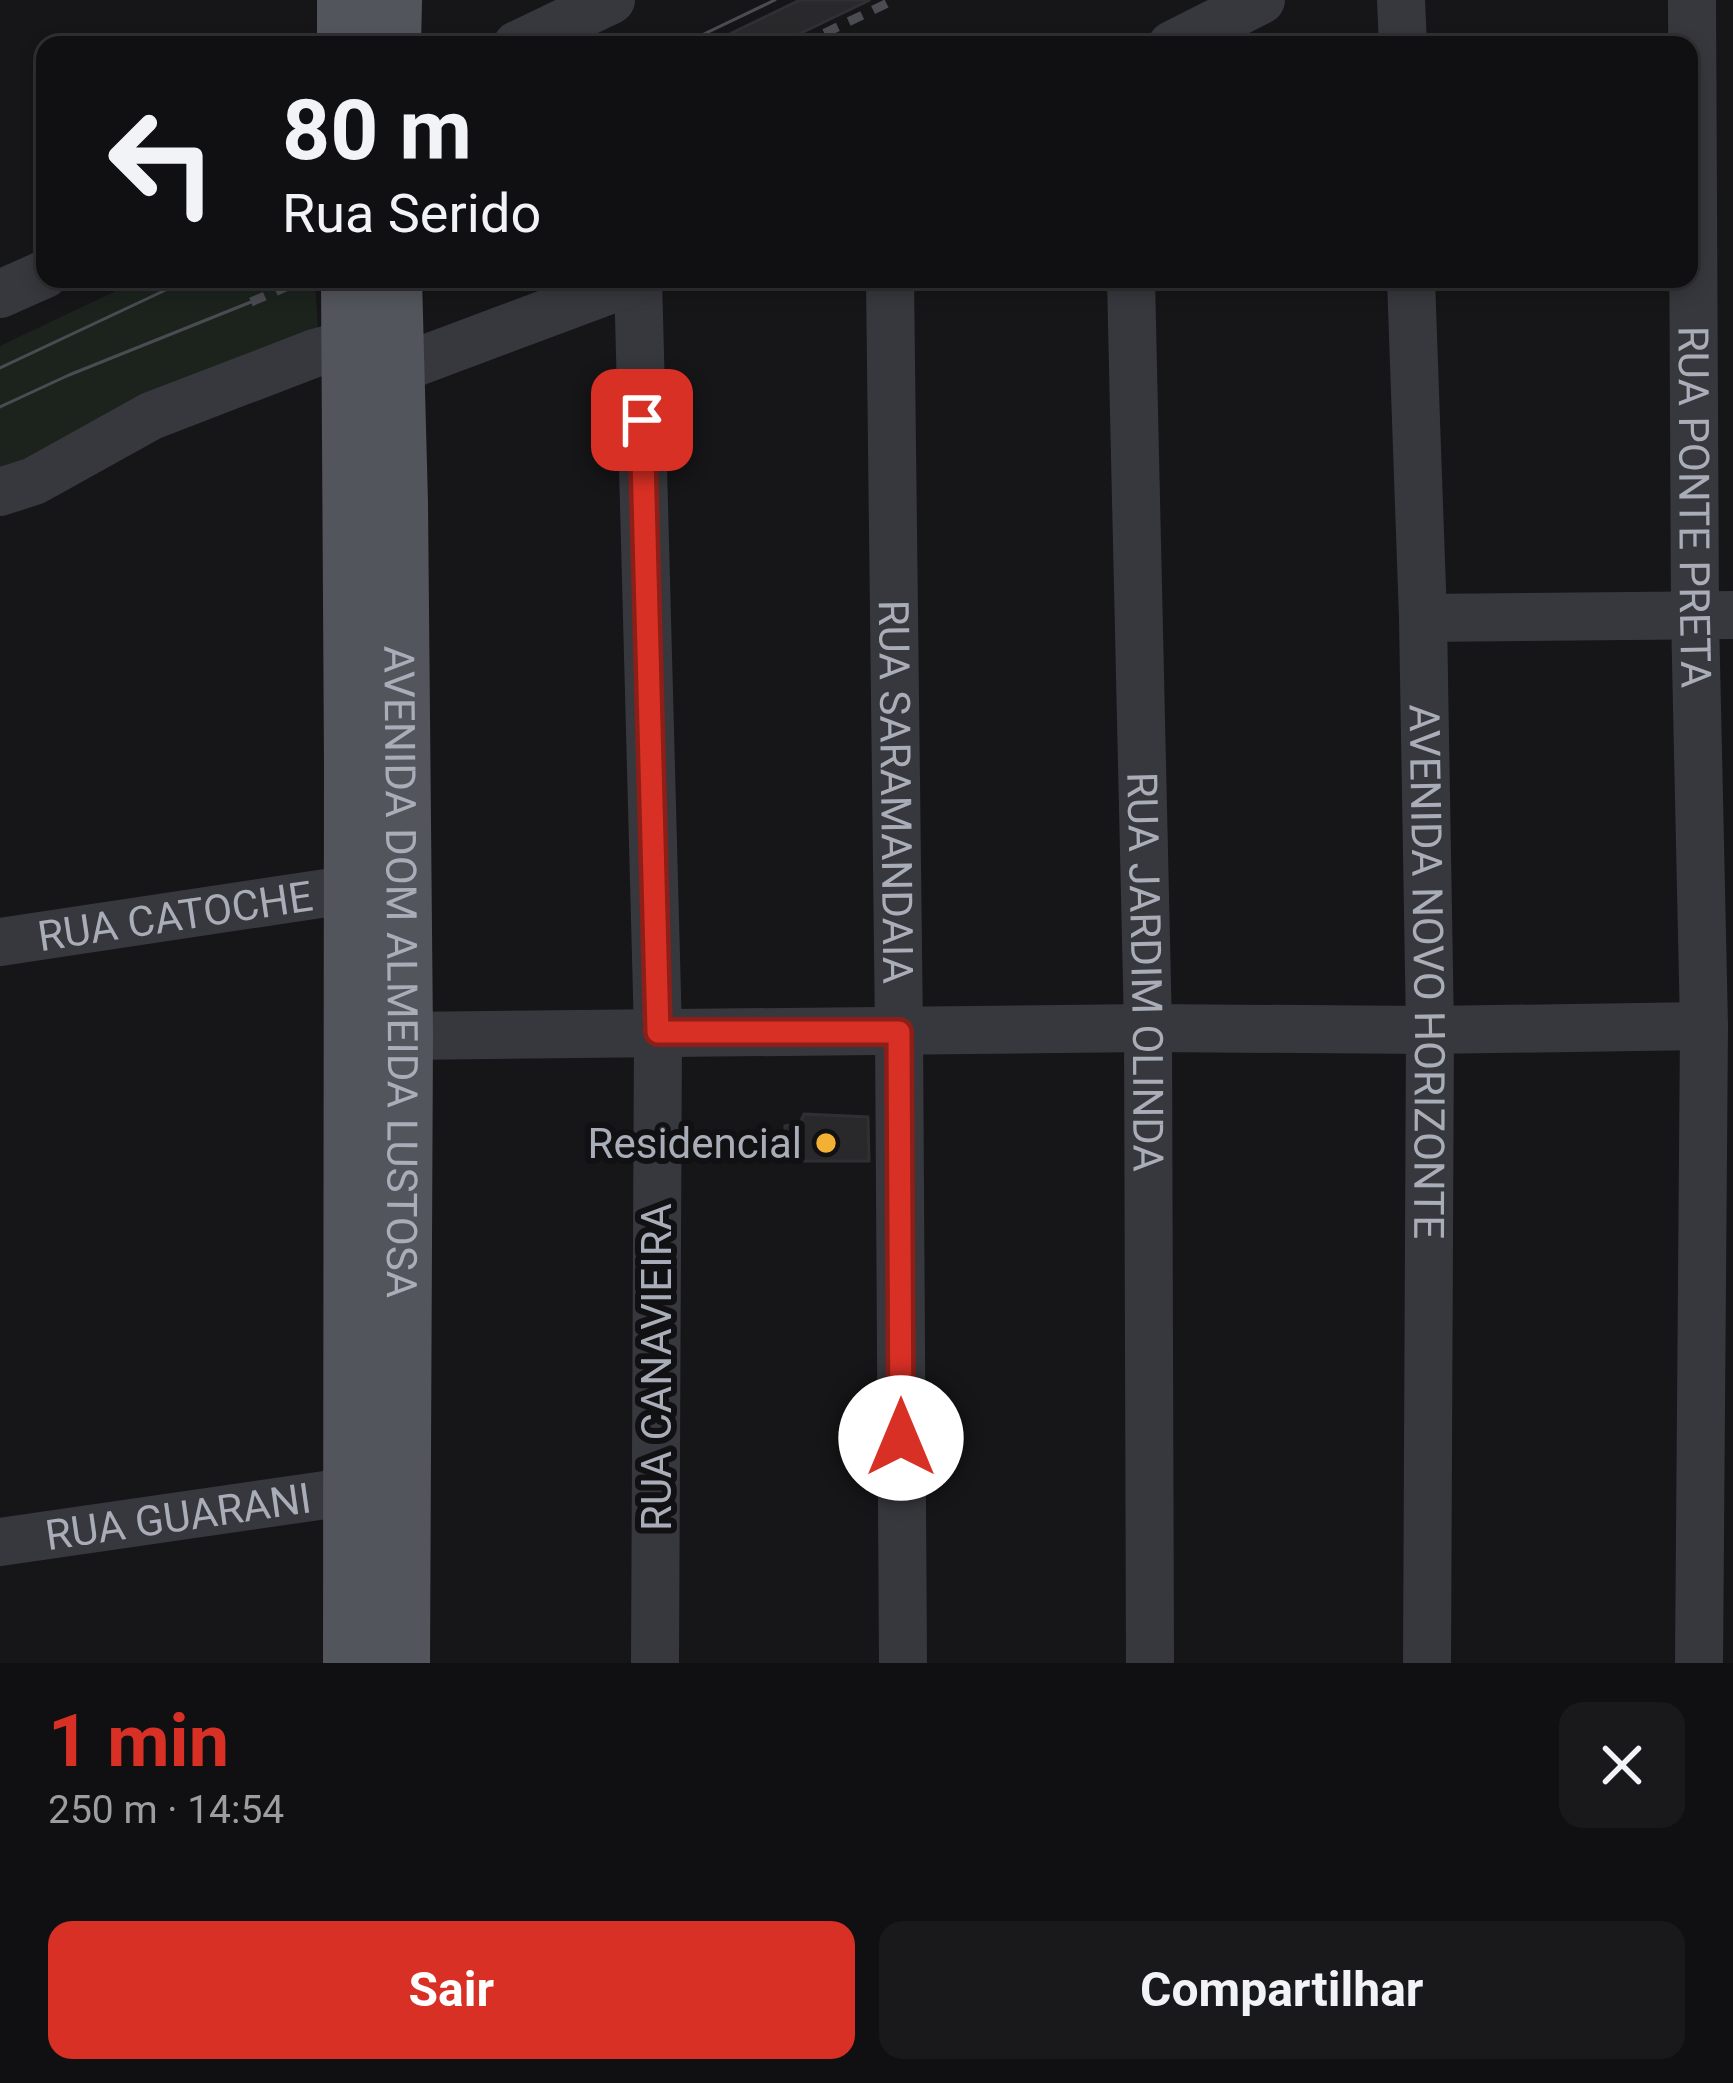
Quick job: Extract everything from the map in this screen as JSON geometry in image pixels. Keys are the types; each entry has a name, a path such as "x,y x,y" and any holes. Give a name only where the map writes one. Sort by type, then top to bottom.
{"main road":[{"path":"347,0 347,36"},
{"path":"391,36 392,0"},
{"name":"AVENIDA DOM ALMEIDA LUSTOSA","path":"353,288 398,503 404,1036 400,1663"},
{"name":"AVENIDA DOM ALMEIDA LUSTOSA","path":"353,1663 353,890 366,364 389,288"}],"street":[{"path":"537,36 611,0"},
{"path":"1190,36 1261,0"},
{"path":"1401,0 1403,36"},
{"name":"RUA PONTE PRETA","path":"1692,0 1693,36"},
{"name":"RUA PONTE PRETA","path":"1698,168 1714,615 1704,1026 1700,1663"},
{"path":"0,294 36,278"},
{"path":"0,493 34,481 151,416 315,353 366,364 610,288"},
{"name":"RUA CANAVIEIRA","path":"639,288 658,1032 655,1663"},
{"name":"RUA SARAMANDAIA","path":"890,288 903,1663"},
{"name":"RUA JARDIM OLINDA","path":"1131,288 1148,1028 1150,1663"},
{"name":"AVENIDA NOVO HORIZONTE","path":"1411,288 1430,1030 1427,1663"},
{"path":"1423,618 1714,615"},
{"name":"RUA CATOCHE","path":"0,942 353,890"},
{"path":"404,1036 1704,1026"},
{"name":"RUA GUARANI","path":"0,1542 353,1491"}],"shaded area":[{"path":"122,288 316,288 318,331 0,473 0,346"}],"building":[{"path":"800,0 870,0 795,36 726,36"},
{"name":"Residencial","path":"804,1114 868,1117 869,1161 783,1161 785,1126 800,1123"}],"tram line":[{"path":"700,36 775,0"},
{"path":"0,368 170,288"},
{"path":"0,407 251,302"}],"railway":[{"path":"819,36 894,0"},
{"path":"251,302 283,288"}],"place":[{"name":"Residencial","path":"826,1143"}],"route":[{"path":"642,420 658,1032 899,1032 901,1438"}]}
